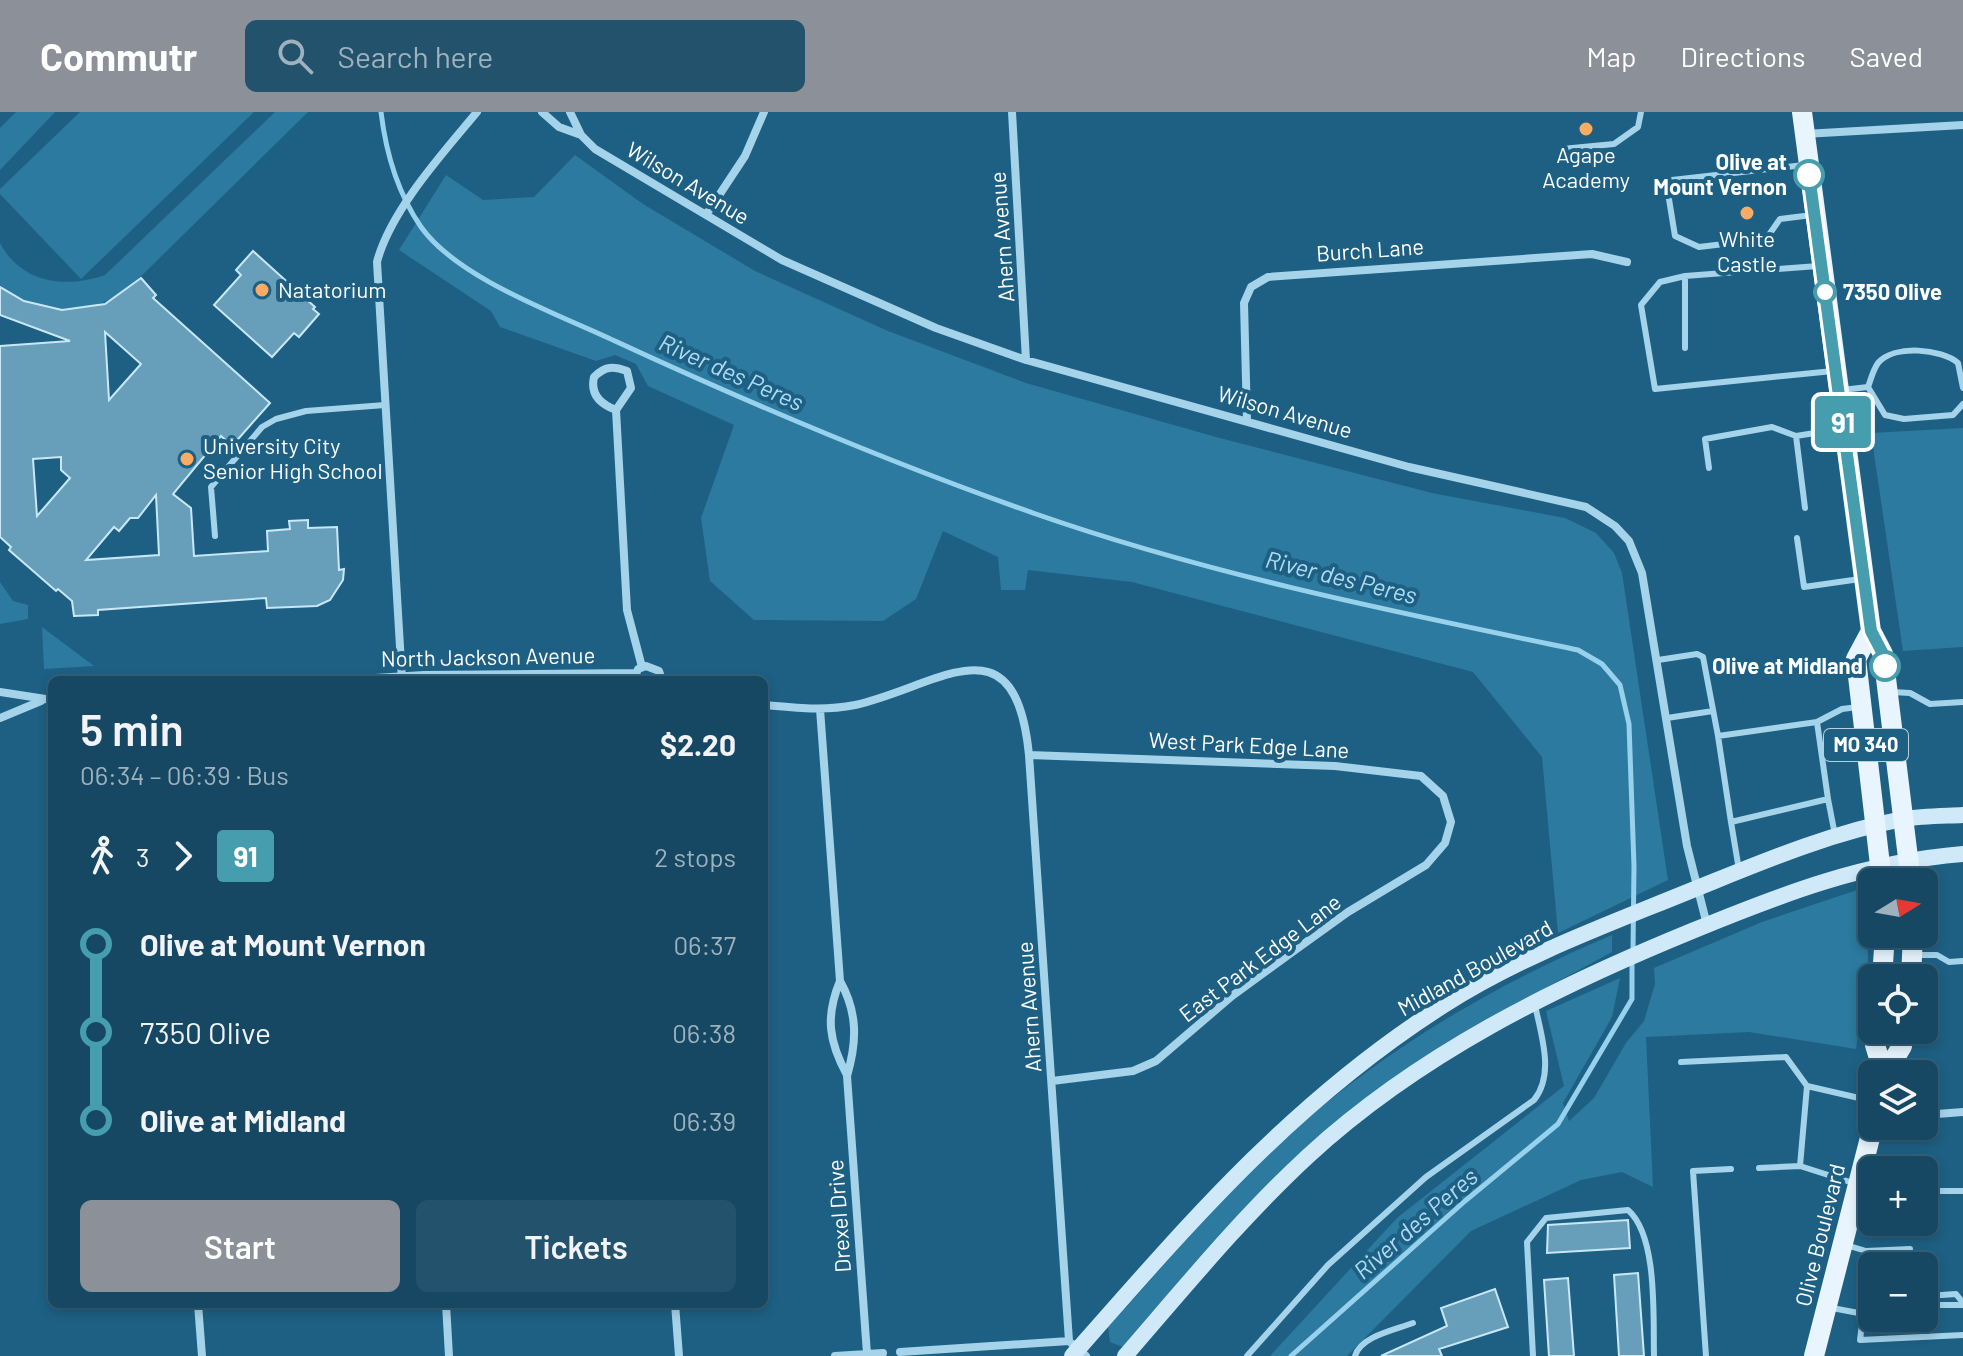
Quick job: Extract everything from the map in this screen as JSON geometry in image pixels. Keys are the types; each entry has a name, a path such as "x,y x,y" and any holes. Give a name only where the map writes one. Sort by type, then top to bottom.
{"main road":[{"name":"MO 340","path":"1802,112 1871,631 1883,654 1910,868"},
{"name":"MO 340","path":"1871,631 1856,659 1880,868"},
{"name":"Midland Boulevard","path":"1076,1351 1202,1209 1312,1101 1377,1050 1447,1003 1612,922 1740,872 1875,826 1905,819 1963,815"},
{"path":"1891,868 1910,858 1963,854"},
{"path":"1125,1356 1212,1255 1309,1155 1448,1051 1534,1001 1610,965 1816,882 1858,876"},
{"path":"1912,948 1912,964"},
{"name":"Olive Boulevard","path":"1814,1356 1843,1244 1858,1204"}],"street":[{"path":"402,676 377,262 388,233 424,179 477,112"},
{"name":"Wilson Avenue","path":"542,112 559,127 581,135"},
{"name":"Wilson Avenue","path":"570,112 581,135 595,149 782,260 936,328 1026,360 1409,467 1568,501 1615,526 1636,554 1658,660 1697,888 1707,925"},
{"path":"706,215 745,156 764,112"},
{"name":"Ahern Avenue","path":"1012,112 1026,360"},
{"path":"1804,134 1963,125"},
{"name":"Burch Lane","path":"1247,420 1244,303 1251,287 1268,277 1592,254 1627,262"},
{"path":"616,410 599,400 593,390 594,377 603,368 615,367 627,371 630,379 631,388 616,410 627,610 637,673 656,668 660,676"},
{"name":"Ahern Avenue","path":"820,709 892,695 967,667 987,671 1000,678 1022,711 1029,755 1052,1081 1076,1351"},
{"name":"North Jackson Avenue","path":"496,676 637,673"},
{"path":"0,692 42,701"},
{"path":"0,718 48,700"},
{"path":"768,705 820,709"},
{"name":"Drexel Drive","path":"820,709 840,981 852,1002 856,1046 847,1076 867,1354"},
{"name":"West Park Edge Lane","path":"1029,755 1335,766 1421,776 1443,796 1449,811"},
{"name":"East Park Edge Lane","path":"1052,1081 1133,1071 1156,1061 1232,996 1302,945 1426,865 1445,843 1451,822 1449,811"},
{"name":"Drexel Drive","path":"840,981 830,1005 833,1050 847,1076"},
{"path":"1938,1114 1963,1112"},
{"path":"198,1308 202,1356"},
{"path":"446,1308 449,1356"},
{"path":"675,1308 679,1356"},
{"path":"900,1352 1076,1351"},
{"path":"835,1356 883,1353"}],"lane":[{"path":"1562,149 1614,144 1638,127 1641,112"},
{"path":"1808,165 1672,180 1668,193 1675,236 1699,247 1766,239 1780,219 1815,215"},
{"path":"1821,266 1685,276 1660,282 1641,305 1655,389 1837,380 1868,387 1885,415 1904,419 1953,415 1963,404"},
{"path":"1685,276 1685,348"},
{"path":"1868,387 1879,361 1890,354 1938,351 1958,363 1963,388"},
{"path":"215,536 211,487 262,427 291,414 385,405"},
{"path":"1709,468 1705,439 1772,427 1796,436 1843,428"},
{"path":"1796,436 1805,508"},
{"path":"1797,538 1804,587 1864,578"},
{"path":"1658,660 1697,654 1703,657 1740,872"},
{"path":"1888,691 1910,693 1930,704 1963,702"},
{"path":"1718,736 1817,722 1842,709 1862,707"},
{"path":"1667,718 1713,711"},
{"path":"1817,722 1835,838"},
{"path":"1731,822 1828,799"},
{"path":"1912,955 1937,955 1949,962 1963,961"},
{"path":"1247,1356 1328,1265 1426,1177 1534,1100 1543,1089 1545,1058 1534,1001"},
{"path":"1681,1062 1786,1057 1807,1086 1800,1166"},
{"path":"1807,1086 1858,1098"},
{"path":"1759,1168 1800,1166 1858,1184"},
{"path":"1706,1356 1693,1171 1731,1169"},
{"path":"1938,1191 1963,1191"},
{"path":"1533,1356 1527,1242 1546,1218 1628,1210 1638,1219 1649,1255 1654,1356"},
{"path":"1843,1244 1866,1251 1910,1249"},
{"path":"1938,1303 1963,1304"},
{"path":"1827,1307 1858,1313"},
{"path":"1355,1356 1357,1349 1370,1339 1413,1323"},
{"path":"1861,1332 1860,1340 1963,1335"}],"shaded area":[{"path":"16,112 55,112 0,170 0,128"},
{"path":"80,112 254,112 81,279 0,194 0,189"},
{"path":"275,112 308,112 125,292 94,305 61,309 29,303 0,285 0,243 20,267 45,279 75,282 105,275"},
{"path":"575,155 643,204 755,271 888,331 1026,383 1216,437 1432,493 1565,518 1596,533 1614,553 1622,573 1668,880 1558,933 1542,757 1473,672 1132,582 1028,570 1025,590 1001,590 998,557 943,531 916,599 883,621 754,620 710,581 701,518 734,425 648,386 636,364 615,355 596,361 500,327 491,311 399,250 446,175 483,200 534,197"},
{"path":"1963,428 1963,647 1903,651 1871,433"},
{"path":"0,582 13,601 28,605 28,619 0,624"},
{"path":"42,627 94,666 44,669"},
{"path":"1858,891 1858,948 1868,948 1868,963 1858,964 1856,1049 1749,1032 1646,1037 1653,1187 1622,1172 1581,1180 1471,1231 1347,1356 1270,1356 1397,1218 1564,1086 1546,1011 1620,978 1612,1017 1563,1103 1569,1121 1594,1098 1626,1043 1644,1021 1655,984 1654,968 1762,922"},
{"path":"1612,935 1612,952 1518,1003 1380,1090 1123,1347 1110,1342 1108,1327 1196,1229 1263,1158 1324,1105 1362,1075 1441,1022 1525,975"}],"building":[{"name":"Natatorium","path":"253,251 319,314 299,337 294,333 272,357 214,305 241,275 236,270"},
{"path":"141,278 156,295 153,298 270,403 232,446 221,436 173,494 191,508 194,556 268,551 267,531 290,529 289,521 308,520 308,528 337,527 339,570 344,569 343,580 330,600 317,606 267,608 266,598 98,610 98,615 74,616 72,601 9,550 11,547 0,537 0,346 70,341 0,315 0,287 24,301 62,310 105,304","holes":["105,332 141,364 109,400","61,457 61,470 70,478 37,516 33,459","156,495 159,555 86,560 114,527 119,531 130,518 138,518"]},
{"path":"1628,1220 1630,1248 1547,1253 1548,1225"},
{"path":"1638,1273 1644,1356 1619,1356 1614,1275"},
{"path":"1568,1278 1574,1356 1549,1356 1544,1280"},
{"path":"1495,1289 1508,1327 1439,1349 1442,1356 1381,1356 1447,1326 1441,1308"}],"waterway":[{"name":"River des Peres","path":"381,112 394,172 405,200 421,227 459,263 538,307 822,432 1033,513 1235,574 1578,650 1602,664 1620,685 1629,724 1634,866 1633,951"},
{"name":"River des Peres","path":"1291,1356 1465,1201 1558,1124 1632,999 1632,961"}],"bus line":[{"name":"91","path":"1809,175 1871,631 1883,654 1885,666"}],"place":[{"name":"Agape Academy","path":"1586,129"},
{"name":"Olive at Mount Vernon","path":"1809,175"},
{"name":"White Castle","path":"1747,213"},
{"name":"Natatorium","path":"262,290"},
{"name":"7350 Olive","path":"1825,292"},
{"name":"University City Senior High School","path":"187,459"},
{"name":"Olive at Midland","path":"1885,666"}]}
